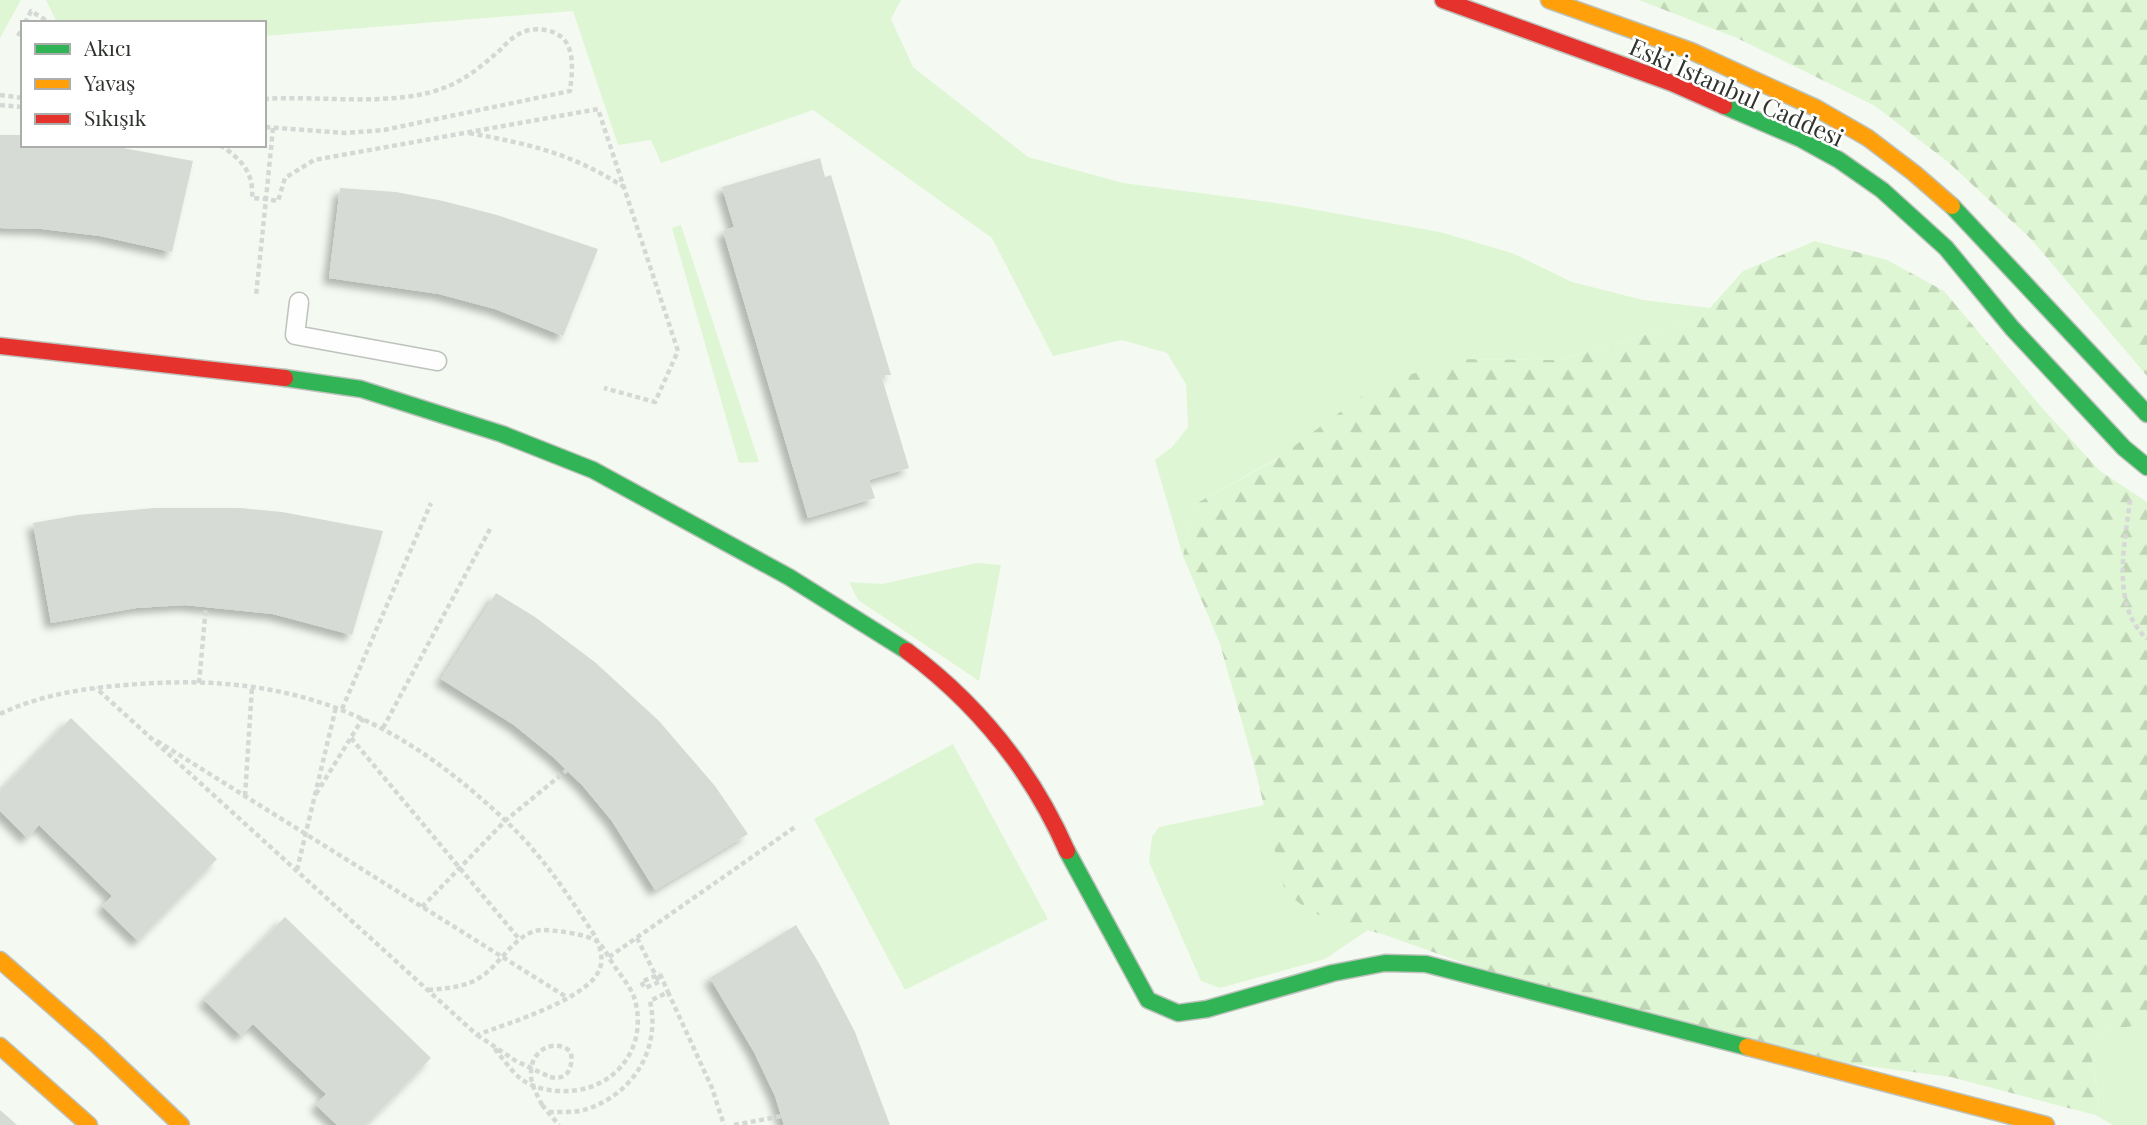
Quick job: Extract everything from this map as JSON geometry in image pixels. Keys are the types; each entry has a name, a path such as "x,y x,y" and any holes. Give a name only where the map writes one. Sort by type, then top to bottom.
{"street":[{"name":"Eski İstanbul Caddesi","path":"1443,0 1672,83 1801,139 1839,160 1882,190 1946,248 2012,328 2110,434 2141,462"},
{"name":"Eski İstanbul Caddesi","path":"1549,0 1691,51 1804,103 1868,138 1914,173 1959,213 2147,414"},
{"path":"0,345 297,379 361,389 502,434 593,470 778,571 891,639 939,676 982,719 1018,763 1050,812 1075,869 1148,1000 1178,1013 1208,1009 1385,963 1426,964 2046,1125"},
{"path":"0,960 96,1044 181,1125"},
{"path":"0,1045 89,1125"}],"lane":[{"path":"299,302 295,335 436,361"}],"path":[{"path":"26,21 31,11 46,21"},
{"path":"18,36 21,30"},
{"path":"266,99 295,96 371,99 401,97 444,88 479,68 516,35 527,30 555,33 565,41 572,55 570,91 384,130 345,133 266,127"},
{"path":"0,95 21,98"},
{"path":"0,105 21,107"},
{"path":"222,147 247,168 253,182 252,198 278,201 285,178 314,160 598,109 678,351 655,402 604,388"},
{"path":"256,296 274,128"},
{"path":"464,132 542,147 595,169 624,187"},
{"path":"2141,462 2123,560 2125,603 2138,630 2147,639"},
{"path":"342,709 431,503"},
{"path":"383,728 490,529"},
{"path":"199,684 206,606"},
{"path":"0,714 44,698 96,688 175,682 252,687 313,699 342,709 383,728 422,752 506,820 539,856 569,896 630,988 636,1002 637,1035 634,1048 619,1072 607,1080 577,1091 544,1089 521,1079 493,1047"},
{"path":"244,796 252,687"},
{"path":"96,688 477,1035 516,1061 550,1077 558,1079 565,1077 572,1062 570,1052 564,1046 555,1044 545,1048 531,1065 533,1086 542,1105 559,1125"},
{"path":"296,871 336,707"},
{"path":"314,797 363,718"},
{"path":"148,735 568,999"},
{"path":"351,738 520,940"},
{"path":"422,907 506,820 567,771"},
{"path":"608,957 795,827"},
{"path":"427,990 467,985 491,970 530,933 541,930 578,935 597,942"},
{"path":"637,937 659,982 645,988 641,982 660,974 712,1088 724,1125"},
{"path":"477,1035 568,999 594,980 601,966 597,942"},
{"path":"549,1112 584,1110 611,1097 631,1081 640,1070 649,1047 653,1013 650,1001 668,992"},
{"path":"734,1125 782,1116"}],"green space":[{"path":"0,0 21,0 0,38"},
{"path":"46,0 901,0 891,19 913,67 1028,157 1123,183 1283,204 1440,232 1512,253 1572,282 1643,300 1710,308 1701,318 1560,360 1456,359 1195,504 1183,556 1155,460 1172,447 1188,427 1186,384 1167,353 1122,340 1053,356 992,238 813,110 661,163 651,140 618,145 573,11 266,36 266,21 56,21"},
{"path":"1639,0 2147,0 2147,376 2031,239 1948,162 1875,106 1737,38"},
{"path":"681,225 759,462 739,463 672,228"},
{"path":"1815,241 1887,260 1944,291 2043,409 2100,471 2147,502 2147,1024 2105,1030 2091,1053 2099,1101 2095,1115 1951,1077 1690,1043 1382,934 1343,924 1311,912 1285,892 1254,765 1220,644 1183,556 1195,504 1274,461 1374,387 1456,359 1560,360 1701,318 1743,271"},
{"path":"977,563 1001,565 979,681 858,600 849,582 882,584"},
{"path":"953,744 1048,919 905,990 814,819"},
{"path":"1265,805 1273,836 1311,912 1368,930 1325,959 1220,988 1201,981 1149,862 1152,837 1159,827"},
{"path":"2147,1024 2147,1125 2113,1125 2095,1115 2099,1101 2091,1053 2105,1030"}],"building":[{"path":"0,135 21,135 21,147 118,147 193,161 172,252 100,236 42,229 0,228"},
{"path":"820,158 825,177 831,175 891,375 881,375 909,468 869,480 875,498 808,518 723,231 734,227 722,187"},
{"path":"340,188 396,192 443,201 497,215 598,249 563,336 495,309 439,294 329,278"},
{"path":"154,508 240,508 282,512 383,531 352,635 273,614 185,605 136,608 51,623 33,523 78,515"},
{"path":"496,593 535,617 596,663 659,721 715,786 748,834 655,890 612,821 583,786 514,725 441,679"},
{"path":"71,718 217,859 138,941 102,906 112,896 39,825 27,838 0,811 0,791"},
{"path":"285,917 431,1058 366,1125 337,1125 316,1105 326,1094 253,1024 241,1036 204,1000"},
{"path":"796,925 855,1032 890,1125 784,1125 775,1096 754,1052 710,978"},
{"path":"0,1110 17,1125 0,1125"}],"traffic: fast":[{"path":"1724,106 1801,139 1839,160 1882,190 1946,248 2012,328 2124,448 2147,467"},
{"path":"1952,206 2147,414"},
{"path":"285,378 361,389 502,434 593,470 789,577 907,651"},
{"path":"1067,851 1148,1000 1178,1013 1207,1009 1333,973 1385,963 1426,964 1747,1047"}],"traffic: slow":[{"path":"1549,0 1691,51 1816,108 1868,138 1952,206"},
{"path":"0,960 96,1044 181,1125"},
{"path":"0,1046 89,1125"},
{"path":"1747,1047 2046,1125"}],"traffic: jam":[{"path":"1443,0 1672,83 1724,106"},
{"path":"0,346 285,378"},
{"path":"907,651 957,693 1000,740 1037,793 1067,851"}]}
